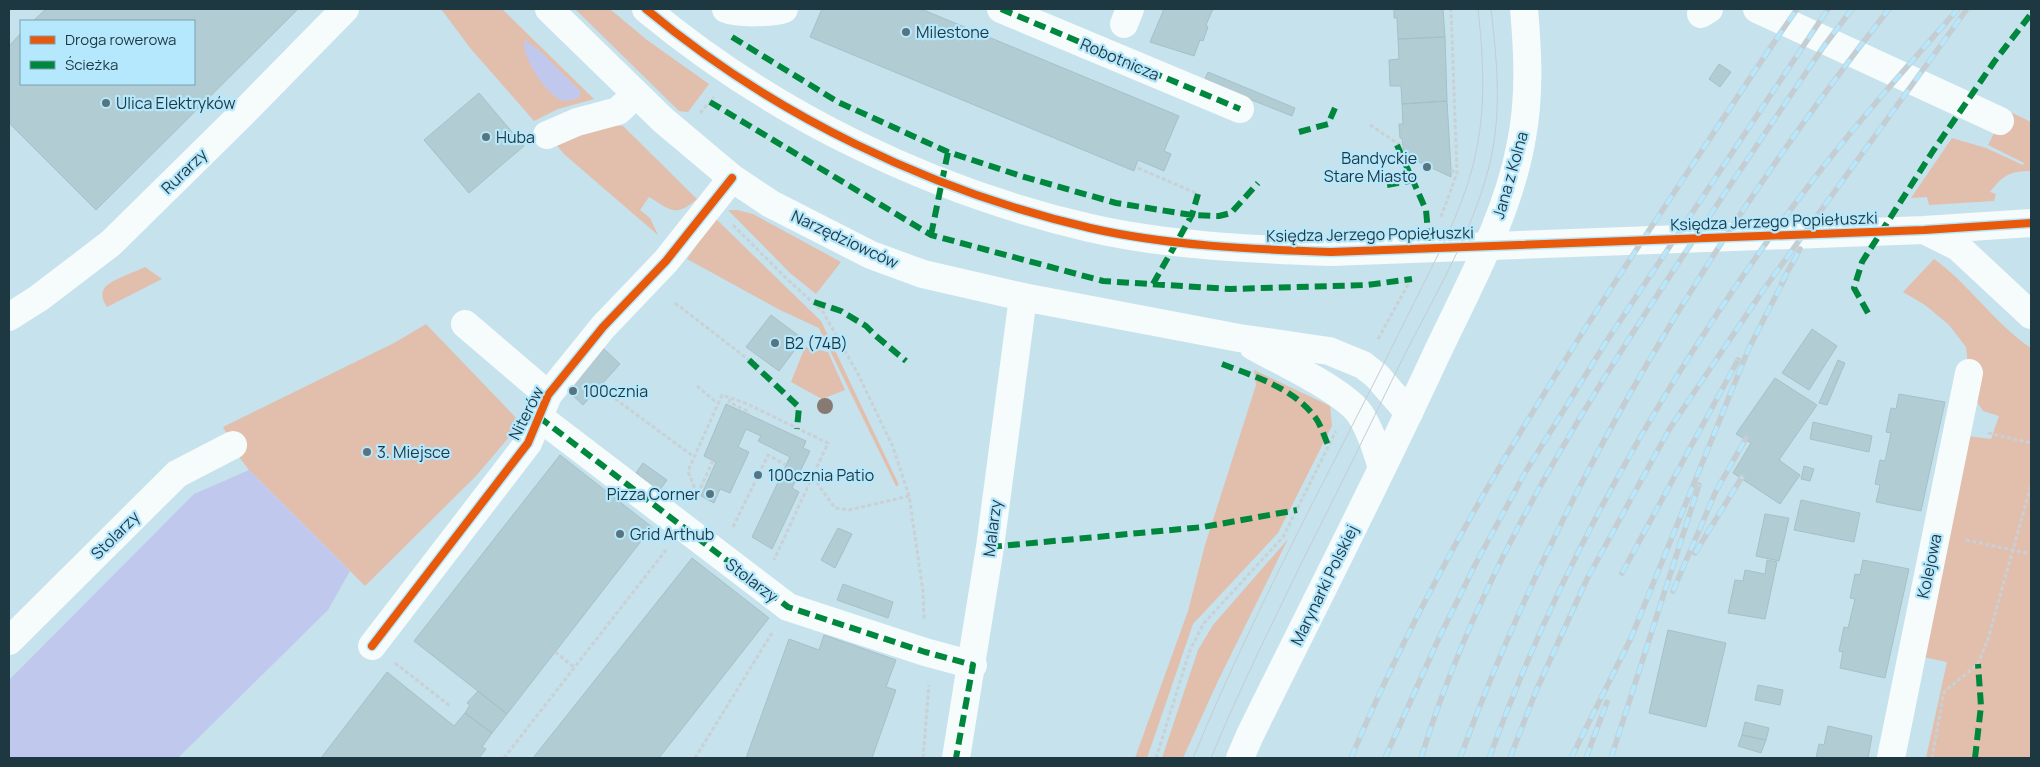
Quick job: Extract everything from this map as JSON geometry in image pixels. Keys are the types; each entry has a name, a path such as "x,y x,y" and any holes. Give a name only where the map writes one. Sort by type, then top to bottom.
{"street":[{"name":"Rurarzy","path":"9,317 39,298 111,243 345,9"},
{"name":"Narzędziowców","path":"549,9 680,136 732,178 771,204 871,255 923,274 1023,297 1238,338 1329,351 1363,365 1377,376 1409,414"},
{"name":"Księdza Jerzego Popiełuszki","path":"646,9 698,50 806,120 874,153 950,184 1032,213 1092,229 1176,242 1238,249 1331,252 1924,230 2031,223"},
{"path":"726,9 758,12 784,9"},
{"name":"Robotnicza","path":"1000,9 1240,109"},
{"name":"Jana z Kolna","path":"1409,414 1483,255 1507,194 1521,145 1525,122 1527,76 1524,9"},
{"path":"1759,10 2000,121"},
{"path":"547,135 577,122 618,111 636,94"},
{"name":"Niterów","path":"372,646 528,443 544,406 603,327 666,261 732,178"},
{"name":"Księdza Jerzego Popiełuszki","path":"1924,230 1958,247 2031,315"},
{"name":"Malarzy","path":"956,758 973,664 1023,297"},
{"name":"Stolarzy","path":"464,324 544,406 788,606 925,652 973,664"},
{"name":"Narzędziowców","path":"1238,338 1345,398 1359,413 1368,428 1382,468"},
{"name":"Kolejowa","path":"1891,758 1969,373"},
{"name":"Marynarki Polskiej","path":"1240,758 1409,414"},
{"name":"Stolarzy","path":"9,641 177,474 233,445"}],"path":[{"path":"1370,125 1403,147"},
{"path":"1138,168 1198,194"},
{"path":"1451,170 1457,173"},
{"path":"712,204 823,312 858,374 893,447 909,496 849,510 835,508 813,477 801,471"},
{"path":"675,302 749,360"},
{"path":"697,386 717,404"},
{"path":"610,395 694,457"},
{"path":"698,494 688,472 722,395 745,403 828,443 772,565"},
{"path":"730,399 730,402 749,412 748,414"},
{"path":"1983,432 2031,442"},
{"path":"732,528 768,455 786,465"},
{"path":"694,502 713,460"},
{"path":"1932,758 1944,692 1978,664 1988,639 2031,485"},
{"path":"504,758 672,543"},
{"path":"1983,544 2031,554"},
{"path":"695,758 788,606"},
{"path":"372,646 450,706"},
{"path":"555,652 574,667"}],"shaded area":[{"path":"441,9 502,9 594,99 558,109 534,121 471,49"},
{"path":"575,9 610,9 647,40 709,84 688,112 679,111"},
{"path":"2006,110 2031,122 2031,171 2012,173 2003,178 1990,192 1996,194 1994,201 1929,205 1927,197 1911,198 1952,138 1986,148 2023,165 2024,163 1988,145"},
{"path":"615,125 623,126 697,199 683,209 673,210 649,197 640,210 650,218 658,235 565,155 552,140"},
{"path":"728,210 753,214 841,262 816,294 790,273"},
{"path":"715,218 821,321 899,485 896,486 819,328 780,310 687,259"},
{"path":"1934,259 1959,280 2005,327 2031,348 2031,758 1926,758 1947,662 1923,657 1967,436 1991,439 1999,416 1983,411 1977,402 1968,366 1966,347 1949,325 1925,305 1903,292"},
{"path":"145,267 162,279 107,307 102,295 105,287 115,280"},
{"name":"3. Miejsce","path":"426,324 521,423 476,476 365,586 249,470 223,427 394,343"},
{"path":"805,347 828,352 845,390 822,399 791,382"},
{"path":"1254,370 1330,406 1332,426 1278,533 1193,624 1147,758 1135,758 1188,611 1205,545 1256,385"},
{"path":"1288,539 1217,683 1183,758 1162,758 1198,650 1213,625"}],"water":[{"path":"525,40 540,51 581,92 578,98 563,101 550,92 536,75 526,55"},
{"path":"249,470 350,571 328,610 178,758 9,758 9,680 194,494"}],"building":[{"name":"Ulica Elektryków","path":"46,9 298,9 96,210 9,123 9,46 20,34 20,85 195,85 195,20 34,20"},
{"path":"822,9 921,9 1179,116 1164,151 1171,154 1164,171 1138,160 1134,171 810,37"},
{"path":"1164,9 1213,9 1206,25 1208,27 1203,41 1200,40 1194,56 1150,42"},
{"path":"1394,9 1443,9 1445,37 1398,39 1397,18 1394,18"},
{"path":"1445,37 1447,101 1402,104 1401,86 1390,86 1389,60 1399,59 1398,39"},
{"path":"1719,64 1731,72 1720,87 1709,79"},
{"path":"1208,72 1295,108 1292,116 1204,81"},
{"path":"479,93 524,146 469,193 424,140"},
{"path":"1447,101 1451,177 1404,155 1399,124 1403,124 1402,104"},
{"name":"B2 (74B)","path":"771,315 803,339 779,371 746,347"},
{"path":"1812,329 1837,346 1809,390 1782,373"},
{"path":"603,348 620,364 583,405 567,390"},
{"path":"1838,360 1845,363 1827,405 1819,403"},
{"path":"1775,378 1817,405 1779,460 1800,475 1780,504 1733,473 1751,443 1736,434"},
{"path":"1899,394 1945,402 1921,511 1876,502 1880,485 1875,484 1880,460 1885,461 1891,433 1886,432 1891,408 1896,409"},
{"path":"726,404 806,441 803,448 810,451 792,488 799,492 772,549 752,537 790,457 758,441 761,436 746,429 738,447 749,452 730,493 720,489 714,503 701,496 716,462 704,456"},
{"path":"1813,422 1872,436 1869,452 1810,439"},
{"path":"560,455 652,527 507,714 414,641"},
{"path":"643,463 667,480 659,491 636,473"},
{"path":"1804,466 1814,469 1810,481 1801,479"},
{"path":"1801,500 1860,513 1854,542 1794,530"},
{"path":"1765,514 1789,518 1779,561 1756,556"},
{"path":"838,528 852,534 835,568 821,560"},
{"path":"692,558 769,618 659,758 533,758"},
{"path":"1767,560 1777,562 1765,619 1728,613 1735,580 1743,581 1745,570 1765,574"},
{"path":"1863,560 1909,569 1885,678 1840,668 1843,652 1839,651 1844,627 1848,628 1855,599 1850,598 1855,574 1860,575"},
{"path":"843,584 893,602 888,618 837,600"},
{"path":"1668,630 1726,643 1706,727 1649,713"},
{"path":"824,635 896,660 886,687 896,690 872,758 746,758 789,639 819,650"},
{"path":"387,672 454,726 465,713 492,733 482,747 486,749 479,758 321,758"},
{"path":"1758,685 1783,690 1780,705 1755,700"},
{"path":"478,691 507,714 492,733 465,713 470,705 467,703"},
{"path":"1745,722 1769,728 1766,740 1742,735"},
{"path":"1828,726 1872,736 1868,758 1816,758 1819,744 1824,745"},
{"path":"1742,735 1766,740 1761,753 1738,746"}],"tram line":[{"path":"1193,758 1258,612 1436,258 1464,196 1477,147 1482,112 1482,61 1478,9"},
{"path":"1211,758 1268,632 1398,368 1450,268 1473,216 1490,163 1496,125 1497,86 1491,9"}],"railway":[{"path":"1351,758 1414,622 1486,490 1524,426 1605,298 1797,9"},
{"path":"1385,758 1438,640 1476,563 1526,471 1606,342 1828,9"},
{"path":"1421,758 1441,699 1489,585 1546,476 1577,422 1665,283 1824,46 1852,9"},
{"path":"1460,758 1500,658 1544,559 1593,462 1645,367 1761,183 1889,9"},
{"path":"1489,758 1518,683 1551,609 1625,464 1666,394 1755,258 1821,169 1859,122 1958,9"},
{"path":"1510,758 1536,691 1587,579 1670,428 1764,289 1967,9"},
{"path":"1782,282 1800,249"},
{"path":"1571,758 1631,638 1749,348 1785,278"},
{"path":"1622,573 1738,360"},
{"path":"1673,591 1716,491 1746,438"},
{"path":"1695,553 1742,477"},
{"path":"1611,758 1699,485"},
{"path":"1586,758 1607,702"}],"marked path":[{"path":"1001,9 1240,109"},
{"path":"1868,313 1854,288 1862,262 1933,151 1994,62 2031,14"},
{"path":"732,37 838,102 948,152 1021,176 1116,203 1192,215 1219,216 1231,213 1258,183"},
{"path":"710,102 931,235 1103,281 1230,289 1367,285 1412,279"},
{"path":"1299,132 1328,124 1335,108"},
{"path":"1397,145 1426,210 1429,243"},
{"path":"931,235 948,152"},
{"path":"1387,185 1414,180"},
{"path":"1153,284 1192,215 1198,194"},
{"path":"814,302 841,311 866,326 906,361"},
{"path":"749,360 799,407 797,429"},
{"path":"1222,364 1273,384 1296,398 1315,417 1328,445"},
{"path":"539,417 788,607 925,652 973,665 956,758"},
{"path":"990,547 1203,527 1297,510"},
{"path":"1975,758 1981,706 1978,664"}],"cycle path":[{"path":"646,9 695,47 746,82 800,115 855,144 912,170 971,193 1030,212 1090,228 1150,239 1240,248 1331,252 1924,230 2031,223"},
{"path":"372,646 528,443 548,395 603,327 666,261 732,178"}],"place":[{"name":"Milestone","path":"906,32"},
{"name":"Ulica Elektryków","path":"106,103"},
{"name":"Huba","path":"486,137"},
{"name":"Bandyckie Stare Miasto","path":"1427,167"},
{"name":"B2 (74B)","path":"775,343"},
{"name":"100cznia","path":"573,391"},
{"name":"3. Miejsce","path":"367,452"},
{"name":"100cznia Patio","path":"758,475"},
{"name":"Pizza Corner","path":"710,494"},
{"name":"Grid Arthub","path":"620,534"}]}
